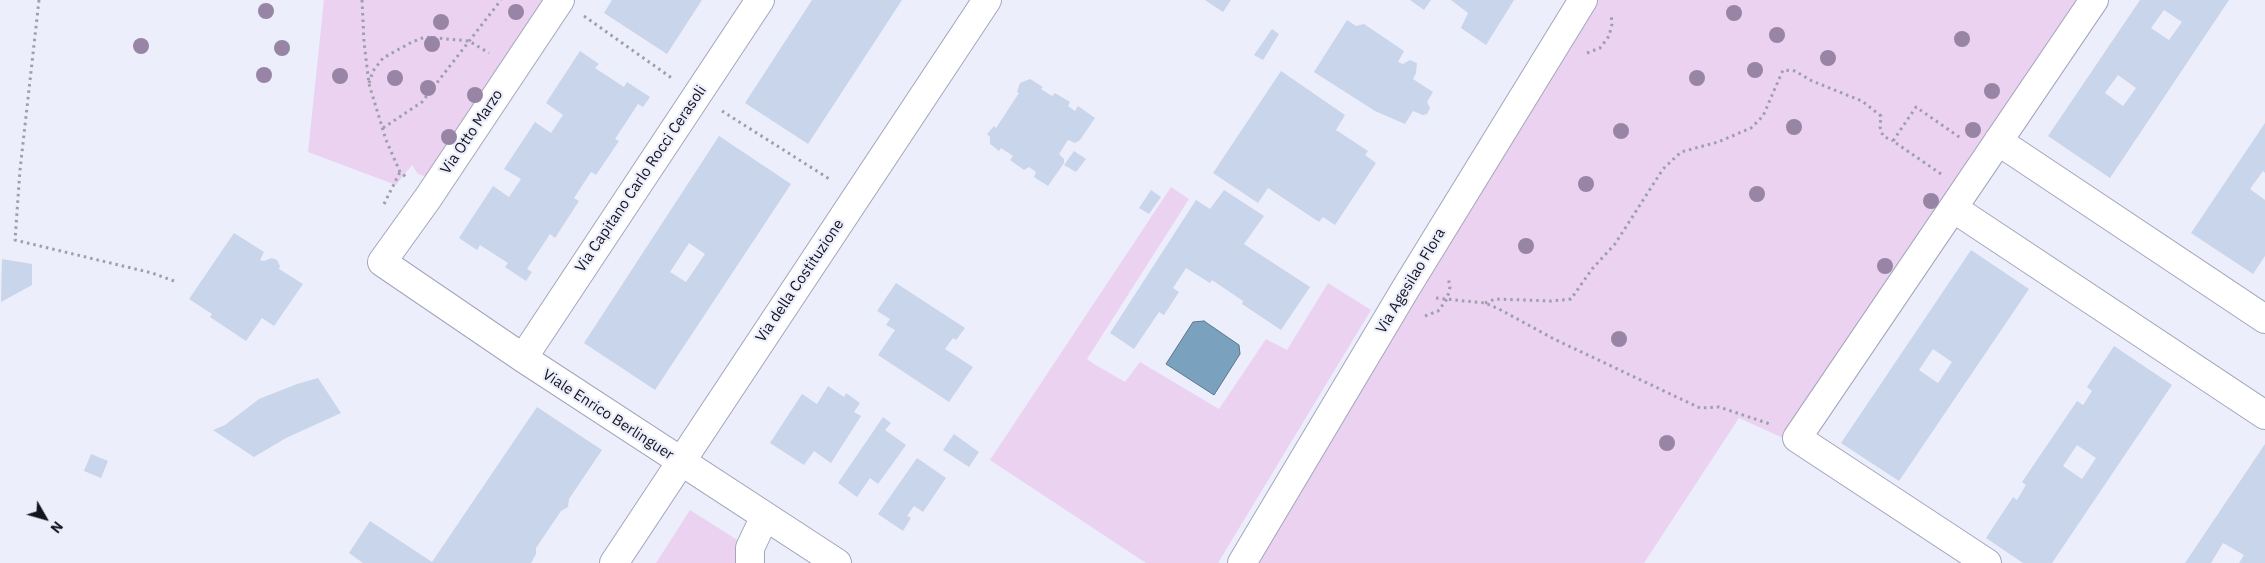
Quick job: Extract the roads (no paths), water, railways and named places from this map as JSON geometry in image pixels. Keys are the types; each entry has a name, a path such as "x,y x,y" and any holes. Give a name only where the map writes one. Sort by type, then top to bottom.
{"street":[{"name":"Via Otto Marzo","path":"382,262 515,70 560,0"},
{"name":"Via Capitano Carlo Rocci Cerasoli","path":"523,358 760,0"},
{"name":"Via della Costituzione","path":"614,563 987,0"},
{"name":"Via Agesilao Flora","path":"1242,563 1406,288 1583,0"},
{"path":"1987,563 1797,438 2094,0"},
{"path":"1998,141 2265,319"},
{"path":"1953,208 2265,416"},
{"name":"Viale Enrico Berlinguer","path":"382,262 680,462 837,563"},
{"path":"750,563 750,548 765,516"}],"water":[{"path":"1204,321 1239,345 1240,354 1214,395 1166,364 1193,322"}]}
